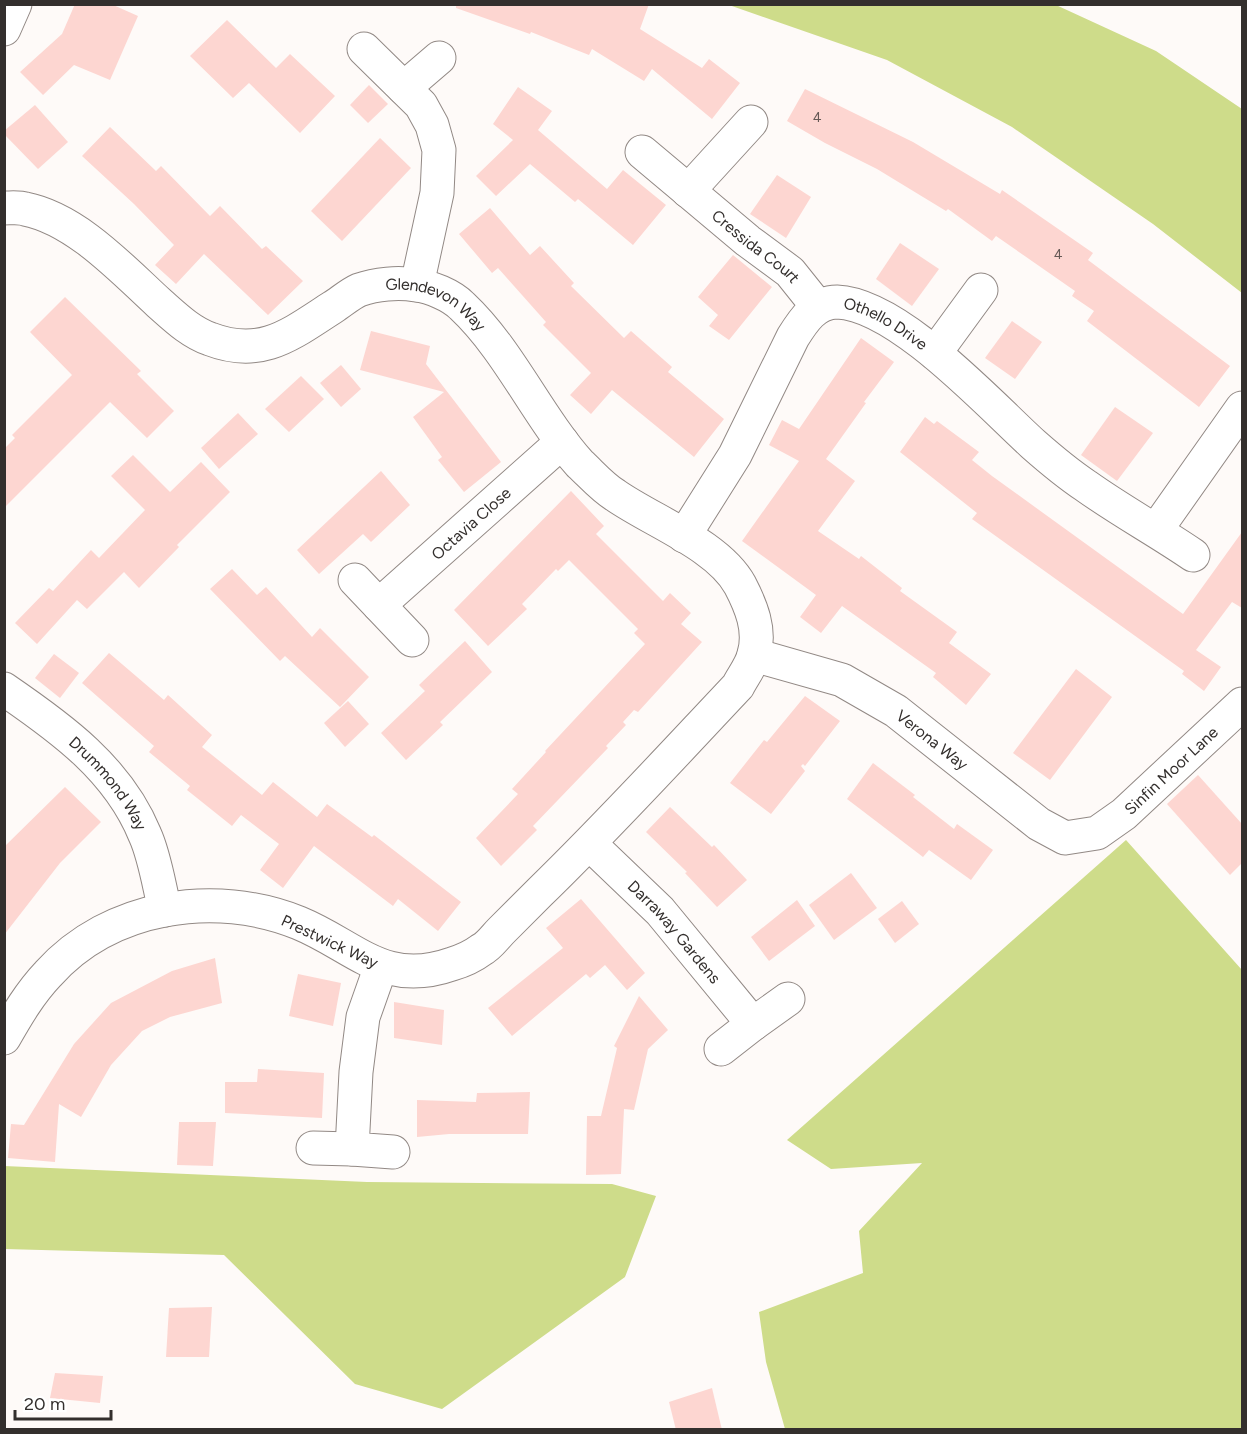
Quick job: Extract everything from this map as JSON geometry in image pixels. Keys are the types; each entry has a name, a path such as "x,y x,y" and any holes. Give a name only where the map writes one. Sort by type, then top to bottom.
{"street":[{"path":"364,48 421,105 432,125 439,150 437,193 417,285"},
{"path":"404,88 439,58"},
{"path":"688,191 751,122"},
{"name":"Cressida Court","path":"642,152 748,241 790,272 818,307"},
{"name":"Glendevon Way","path":"4,208 24,208 50,216 71,228 96,247 185,327 208,339 235,347 259,346 284,339 359,291 387,284 417,285 440,292 461,305 486,332 562,442 582,465 612,493 718,557 739,583 751,610 757,631 754,655"},
{"path":"935,353 981,290"},
{"name":"Othello Drive","path":"684,536 735,455 804,319 818,307 836,302 861,308 884,318 935,353 1043,452 1086,486 1193,555"},
{"path":"1156,530 1242,408"},
{"name":"Octavia Close","path":"380,605 562,442"},
{"path":"355,580 412,640"},
{"name":"Verona Way","path":"754,655 842,680 896,711 1048,830 1065,837 1097,833"},
{"name":"Prestwick Way","path":"4,1038 33,992 68,956 112,926 165,910 191,906 215,906 240,908 285,918 322,934 359,957 381,966 406,971 430,971 453,964 482,950 590,844 738,686 754,655"},
{"name":"Drummond Way","path":"4,689 48,720 101,765 146,835 165,910"},
{"name":"Sinfin Moor Lane","path":"1097,833 1124,814 1242,704"},
{"name":"Darraway Gardens","path":"590,844 660,911 753,1024"},
{"path":"352,1149 356,1072 363,1017 381,966"},
{"path":"721,1049 788,999"},
{"path":"313,1148 393,1152"}],"green space":[{"path":"729,5 1056,5 1156,51 1242,109 1242,293 1153,224 1012,127 887,60"},
{"path":"1126,840 1242,970 1242,1429 785,1429 766,1362 759,1312 863,1273 859,1231 922,1163 831,1169 787,1140"},
{"path":"4,1166 367,1182 612,1184 656,1196 625,1277 442,1409 355,1384 224,1255 5,1249"}],"building":[{"path":"75,4 111,4 138,16 110,80 74,65 43,95 20,72 62,34"},
{"path":"456,4 649,4 640,29 702,68 709,59 740,83 712,119 652,69 644,81 592,49 589,55 531,32 530,34 456,8"},
{"path":"227,20 276,68 290,54 335,96 300,133 249,83 233,98 190,56"},
{"path":"369,85 388,104 368,123 350,105"},
{"path":"518,87 552,111 538,130 607,189 623,170 666,205 633,245 578,199 575,202 530,164 496,196 476,176 513,140 493,124"},
{"path":"805,89 913,142 1000,194 1002,190 1093,253 1088,260 1230,366 1199,407 1087,321 1094,311 1072,296 1075,291 996,236 992,241 948,209 946,211 877,169 787,121"},
{"path":"35,105 68,142 38,169 4,134 4,131"},
{"path":"110,127 156,171 161,166 210,216 220,206 262,249 266,246 303,281 268,315 204,254 176,284 155,265 174,245 82,156"},
{"path":"380,138 411,168 342,241 311,211"},
{"path":"777,175 811,197 786,238 750,214"},
{"path":"490,208 530,255 540,246 574,283 571,286 624,338 631,331 672,367 668,372 724,419 694,457 612,390 591,414 570,395 591,373 543,325 546,322 498,268 492,273 459,234"},
{"path":"900,243 939,269 912,306 876,279"},
{"path":"733,255 772,287 729,340 709,326 718,315 698,297"},
{"path":"65,297 141,371 137,374 174,411 147,438 110,402 4,508 4,449 15,438 12,435 72,375 30,332"},
{"path":"1012,321 1042,342 1015,379 985,358"},
{"path":"371,331 430,346 426,364 501,462 464,492 438,460 442,457 413,417 444,392 360,370"},
{"path":"861,338 894,362 826,459 855,481 818,531 859,559 861,556 902,588 900,591 957,632 949,643 991,674 966,705 933,677 936,673 842,606 821,633 800,617 816,595 742,541 799,461 769,445 782,420 799,429"},
{"path":"341,365 361,389 341,407 320,383"},
{"path":"301,376 324,399 289,432 265,409"},
{"path":"1115,407 1153,433 1117,481 1081,455"},
{"path":"238,413 258,434 219,469 201,448"},
{"path":"925,417 934,424 937,421 979,452 972,460 992,476 1183,614 1242,532 1242,608 1232,602 1196,650 1221,667 1204,691 1182,674 1184,671 972,519 977,513 900,452"},
{"path":"133,455 170,492 201,462 230,492 177,545 179,547 139,588 124,572 87,609 77,600 37,644 15,623 49,588 53,591 91,550 99,558 145,510 111,476"},
{"path":"381,471 410,505 371,542 363,534 319,574 297,550"},
{"path":"571,491 604,526 596,534 663,601 670,593 691,613 681,624 702,642 638,712 634,710 623,722 626,725 606,746 608,748 533,826 537,830 501,866 476,838 518,794 512,789 545,751 645,644 634,633 638,629 569,560 558,571 556,569 522,604 527,609 488,646 454,610"},
{"path":"232,569 257,595 266,587 312,637 320,628 369,677 340,707 285,656 280,661 210,589"},
{"path":"465,641 492,672 440,722 443,725 406,760 381,733 425,691 419,685"},
{"path":"109,653 164,700 168,695 212,735 202,747 262,795 273,782 317,817 327,804 372,837 374,835 461,902 438,931 398,899 393,906 314,846 283,888 260,870 279,844 241,815 232,826 187,790 190,786 149,752 154,746 82,683"},
{"path":"54,654 79,673 60,698 35,678"},
{"path":"1076,669 1112,697 1050,780 1013,753"},
{"path":"805,696 840,721 805,766 803,764 801,766 805,771 771,814 730,783 764,740 767,742"},
{"path":"348,701 369,724 345,747 324,723"},
{"path":"873,763 954,829 957,824 993,850 971,880 929,850 923,857 847,799"},
{"path":"1198,775 1242,824 1242,863 1230,875 1167,804"},
{"path":"65,787 101,822 60,863 4,935 4,847"},
{"path":"670,807 712,847 714,845 747,880 717,907 685,873 687,872 646,832"},
{"path":"851,873 877,908 834,940 809,905"},
{"path":"581,899 645,973 627,990 605,965 590,978 586,974 512,1036 488,1008 563,948 546,928"},
{"path":"797,900 815,926 769,961 751,937"},
{"path":"902,901 919,924 895,943 878,919"},
{"path":"215,958 222,1003 170,1017 142,1031 111,1065 81,1117 59,1104 55,1162 8,1158 11,1124 24,1125 74,1044 111,1003 172,971"},
{"path":"298,974 341,983 333,1026 289,1016"},
{"path":"639,996 668,1030 648,1049 634,1110 624,1109 621,1174 586,1175 587,1116 601,1116 617,1048 614,1046"},
{"path":"394,1002 444,1010 442,1045 394,1038"},
{"path":"258,1069 324,1073 322,1118 225,1113 225,1082 257,1082"},
{"path":"530,1092 528,1134 449,1134 417,1137 417,1100 476,1102 477,1093"},
{"path":"179,1122 216,1122 213,1166 177,1165"},
{"path":"212,1307 209,1357 166,1357 169,1308"},
{"path":"55,1373 103,1376 100,1403 50,1398"},
{"path":"712,1388 722,1430 676,1430 669,1402"}]}
